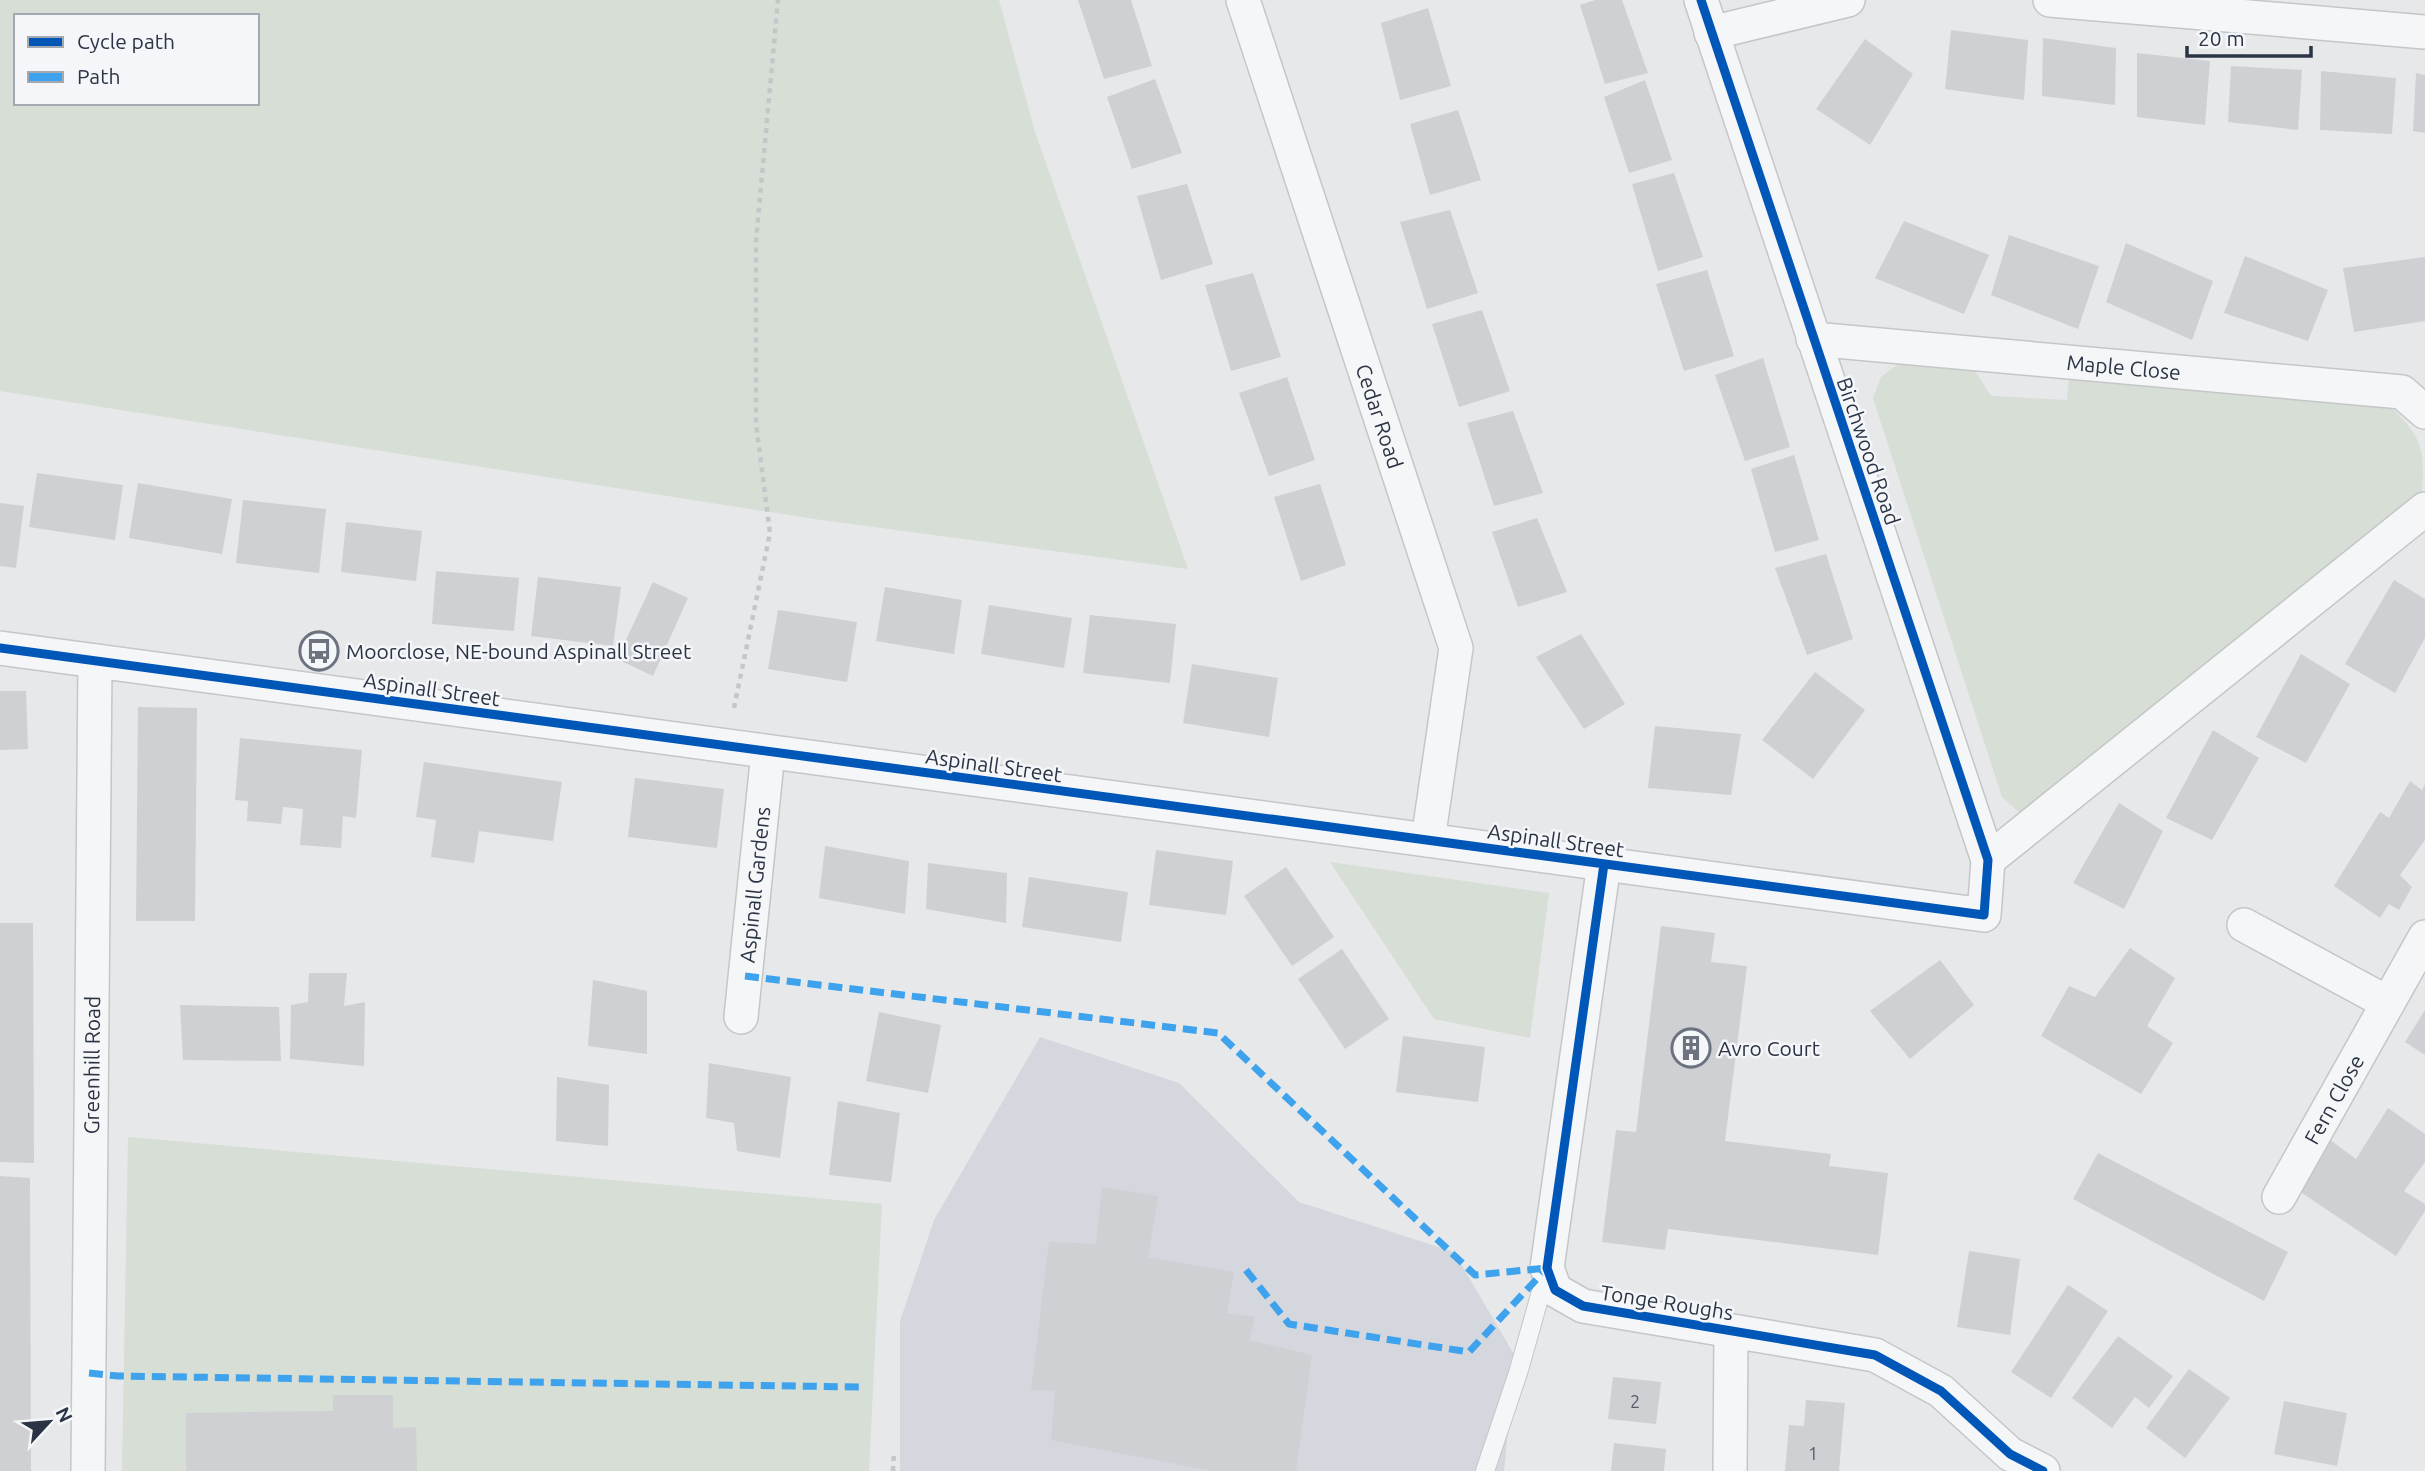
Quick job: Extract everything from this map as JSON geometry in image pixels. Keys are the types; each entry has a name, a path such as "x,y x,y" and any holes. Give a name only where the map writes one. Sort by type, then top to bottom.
{"street":[{"name":"Cedar Road","path":"1243,0 1456,648 1428,840"},
{"name":"Birchwood Road","path":"1701,0 1988,860 1984,915"},
{"path":"1711,33 1848,0"},
{"path":"2067,1 2425,32"},
{"name":"Maple Close","path":"1813,339 2402,392 2425,412"},
{"path":"1988,860 2425,509"},
{"name":"Aspinall Street","path":"0,648 1984,915"},
{"name":"Greenhill Road","path":"88,1471 94,661"},
{"name":"Aspinall Gardens","path":"741,1017 768,752"},
{"path":"1548,1268 1604,864"},
{"path":"2244,925 2388,1003"},
{"name":"Fern Close","path":"2279,1197 2425,937"},
{"name":"Tonge Roughs","path":"1548,1268 1555,1290 1583,1306 1875,1355 1941,1391 2010,1454 2043,1471"},
{"path":"1730,1471 1731,1331"}],"lane":[{"path":"1485,1471 1518,1373 1548,1268"}],"path":[{"path":"726,746 769,533 756,423 756,241 778,0"},
{"path":"893,1471 894,1451"}],"shaded area":[{"path":"0,0 999,0 1035,132 1188,569 814,519 0,391"},
{"path":"1900,363 1971,365 1991,396 2067,400 2069,378 2390,406 2419,443 2423,464 2422,492 2383,530 2042,808 2020,813 2002,797 1873,398 1881,377"},
{"path":"1330,862 1549,893 1530,1038 1434,1019"},
{"path":"1040,1037 1179,1083 1299,1202 1454,1252 1515,1356 1504,1471 900,1471 900,1321 934,1220"},
{"path":"128,1137 882,1204 869,1471 122,1471"}],"building":[{"path":"1078,0 1131,0 1152,66 1104,79"},
{"path":"1595,0 1622,0 1648,73 1605,84 1580,5"},
{"path":"1428,8 1451,86 1400,100 1381,23"},
{"path":"1951,30 2028,40 2024,100 1945,89"},
{"path":"2043,38 2116,48 2115,105 2042,96"},
{"path":"1865,39 1913,74 1870,145 1816,109"},
{"path":"2137,53 2210,61 2205,125 2137,117"},
{"path":"2231,66 2302,70 2298,130 2228,122"},
{"path":"2321,71 2396,78 2392,134 2320,130"},
{"path":"2416,73 2425,75 2425,133 2413,131"},
{"path":"1155,79 1182,153 1132,169 1107,97"},
{"path":"1645,80 1672,160 1629,173 1604,97"},
{"path":"1458,110 1481,180 1430,195 1410,124"},
{"path":"1674,173 1703,257 1658,271 1632,184"},
{"path":"1187,184 1213,264 1161,280 1137,196"},
{"path":"1450,210 1478,293 1427,309 1400,222"},
{"path":"1904,221 1989,255 1964,314 1875,278"},
{"path":"2009,235 2099,266 2078,329 1991,295"},
{"path":"2126,243 2213,281 2192,340 2106,302"},
{"path":"2245,256 2328,290 2308,341 2224,313"},
{"path":"2425,257 2425,321 2354,332 2343,268"},
{"path":"1707,270 1734,356 1684,371 1656,284"},
{"path":"1253,273 1281,357 1231,371 1205,285"},
{"path":"1482,310 1510,391 1459,407 1432,324"},
{"path":"1763,358 1790,447 1745,461 1715,375"},
{"path":"1287,377 1315,460 1269,476 1239,393"},
{"path":"1513,411 1543,493 1494,506 1467,423"},
{"path":"1794,455 1819,540 1775,552 1751,469"},
{"path":"37,473 123,485 115,540 29,527"},
{"path":"138,483 232,499 222,554 129,538"},
{"path":"1320,484 1346,565 1301,581 1274,497"},
{"path":"243,500 326,509 319,573 236,563"},
{"path":"0,503 24,506 16,568 0,566"},
{"path":"1537,518 1567,592 1518,607 1492,532"},
{"path":"346,522 422,531 416,581 341,572"},
{"path":"1826,554 1853,639 1807,655 1775,568"},
{"path":"436,571 519,578 514,631 432,624"},
{"path":"538,577 621,587 613,646 531,636"},
{"path":"2394,580 2425,599 2425,638 2395,693 2345,664"},
{"path":"653,582 688,598 653,676 617,659"},
{"path":"885,587 962,600 954,654 876,641"},
{"path":"989,605 1072,618 1064,668 981,654"},
{"path":"778,610 857,622 847,682 768,669"},
{"path":"1090,615 1176,624 1170,683 1083,673"},
{"path":"1581,634 1625,704 1584,729 1536,657"},
{"path":"2301,654 2350,684 2306,763 2256,737"},
{"path":"1192,664 1278,678 1269,737 1183,723"},
{"path":"1815,672 1865,710 1813,779 1762,740"},
{"path":"0,691 26,691 28,749 0,750"},
{"path":"138,707 197,708 195,921 136,921"},
{"path":"1655,726 1741,734 1731,795 1648,788"},
{"path":"2213,730 2259,758 2212,840 2166,818"},
{"path":"240,738 362,750 356,818 343,816 341,848 300,845 303,809 283,807 281,824 247,821 248,801 235,800"},
{"path":"424,762 562,782 553,841 479,831 474,863 431,857 436,820 416,817"},
{"path":"635,778 724,789 717,848 628,837"},
{"path":"2410,781 2422,790 2425,784 2425,840 2400,875 2412,887 2399,910 2389,904 2380,918 2334,886 2380,812 2389,818"},
{"path":"2119,803 2163,831 2124,909 2073,883"},
{"path":"825,846 909,861 905,914 819,898"},
{"path":"1156,850 1233,861 1226,915 1149,905"},
{"path":"928,863 1007,873 1006,923 926,909"},
{"path":"1286,867 1334,937 1292,966 1244,896"},
{"path":"1029,877 1128,892 1121,942 1022,927"},
{"path":"0,923 33,923 34,1163 0,1162"},
{"name":"Avro Court","path":"1661,926 1715,933 1711,962 1747,966 1725,1141 1831,1154 1829,1166 1888,1173 1878,1255 1668,1229 1665,1250 1602,1242 1616,1130 1636,1132"},
{"path":"2130,948 2175,978 2147,1026 2173,1043 2141,1094 2041,1036 2069,986 2095,997"},
{"path":"1342,949 1389,1019 1345,1049 1298,979"},
{"path":"1940,960 1974,1005 1910,1059 1870,1011"},
{"path":"309,973 347,973 344,1006 365,1002 364,1066 290,1059 291,1005 308,1002"},
{"path":"593,980 647,991 647,1054 588,1046"},
{"path":"180,1005 279,1007 281,1061 183,1060"},
{"path":"2425,1010 2425,1055 2405,1042"},
{"path":"879,1012 941,1025 928,1093 866,1081"},
{"path":"1403,1036 1485,1047 1478,1102 1396,1092"},
{"path":"709,1063 791,1077 780,1158 737,1151 734,1123 706,1118"},
{"path":"557,1077 609,1085 608,1146 556,1141"},
{"path":"838,1101 900,1113 891,1182 829,1175"},
{"path":"2388,1108 2425,1134 2425,1162 2404,1191 2425,1204 2425,1211 2396,1256 2299,1191 2329,1139 2356,1159"},
{"path":"2098,1153 2288,1252 2264,1301 2073,1199"},
{"path":"0,1176 30,1178 31,1471 0,1471"},
{"path":"1102,1187 1158,1196 1148,1257 1234,1272 1227,1313 1255,1317 1249,1340 1312,1355 1296,1471 1212,1471 1051,1440 1055,1391 1031,1390 1049,1242 1096,1244"},
{"path":"1969,1251 2020,1259 2010,1335 1957,1327"},
{"path":"2068,1285 2108,1311 2051,1398 2011,1372"},
{"path":"2118,1336 2173,1376 2149,1408 2135,1397 2112,1428 2072,1398"},
{"path":"2189,1369 2230,1398 2185,1458 2146,1428"},
{"path":"1613,1377 1661,1382 1656,1424 1608,1419"},
{"path":"333,1395 393,1395 393,1428 416,1427 417,1471 186,1471 186,1413 333,1411"},
{"path":"1806,1400 1845,1403 1839,1471 1785,1471 1789,1425 1804,1426"},
{"path":"2284,1401 2347,1413 2337,1466 2274,1454"},
{"path":"1614,1443 1666,1449 1664,1471 1611,1471"}],"marked path":[{"path":"745,976 1218,1033 1475,1275 1547,1268"},
{"path":"1246,1270 1289,1324 1469,1352 1547,1268"},
{"path":"89,1373 118,1376 859,1387"}],"cycle path":[{"path":"0,648 1984,915 1988,860 1701,0"},
{"path":"1604,864 1547,1268 1555,1290 1583,1306 1875,1355 1941,1391 2010,1454 2043,1471"}],"place":[{"name":"Moorclose, NE-bound Aspinall Street","path":"319,651"},
{"name":"Avro Court","path":"1691,1048"}]}
